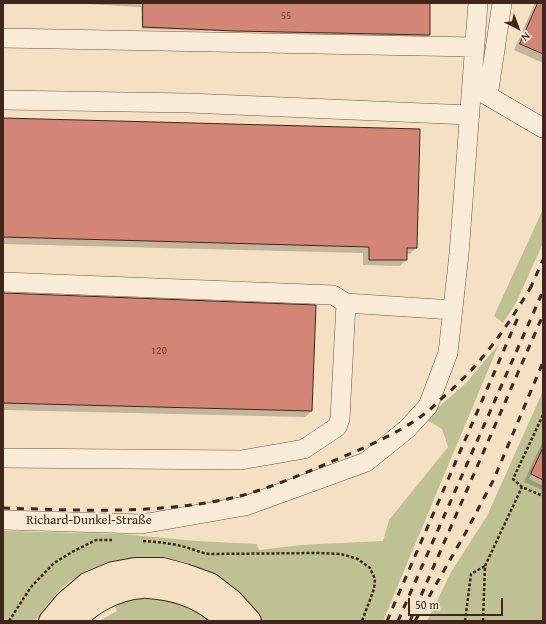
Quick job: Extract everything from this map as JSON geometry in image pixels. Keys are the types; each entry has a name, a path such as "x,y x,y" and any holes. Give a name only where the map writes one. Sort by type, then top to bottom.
{"highway":[{"path":"50,621 66,602 87,584 113,573 135,569 162,569 210,584 232,601 250,621"},
{"path":"75,621 98,600 121,592 143,587 183,593 202,601 220,614 226,621"}],"lane":[{"name":"Richard-Dunkel-Straße","path":"3,520 142,524 245,506 366,462 407,429 428,406 448,353 459,254 478,3"},
{"path":"488,96 502,3"},
{"path":"10,39 474,47"},
{"path":"472,87 543,128"},
{"path":"3,100 189,103 470,115"},
{"path":"3,282 333,296 346,303 453,310"},
{"path":"3,458 241,460 304,449 338,427 340,419 346,303"}],"path":[{"path":"543,415 513,479 522,487 543,496"},
{"path":"483,621 485,566 522,487"},
{"path":"361,560 370,568 375,579 374,589 362,621"},
{"path":"465,621 471,574 485,566"}],"green space":[{"path":"543,209 543,243 516,303 503,323 494,316"},
{"path":"499,344 383,621 262,621 247,601 227,584 204,570 181,561 173,560 124,563 101,568 79,576 59,590 35,621 3,621 3,531 121,534 197,541 257,544 259,550 301,545 383,541 389,520 448,447 442,429 425,419 466,383"},
{"path":"543,391 543,447 529,479 543,486 543,621 427,621 451,572 487,516"},
{"path":"137,596 169,597 215,621 99,621 117,611 113,602"}],"building":[{"path":"143,3 430,3 430,35 235,31 143,27"},
{"path":"538,3 543,3 543,54 520,44"},
{"path":"3,118 420,129 417,248 407,248 407,260 369,260 369,247 3,237"},
{"path":"3,293 316,305 312,411 3,403"},
{"path":"543,448 543,480 531,474"}],"railway":[{"path":"530,289 543,260"},
{"path":"3,508 110,510 164,508 191,505 243,495 319,467 385,438 430,410 481,360 512,317 532,285"},
{"path":"398,621 543,291"},
{"path":"387,621 519,315"},
{"path":"410,621 543,315"},
{"path":"415,621 466,532 494,479 543,362"}]}
